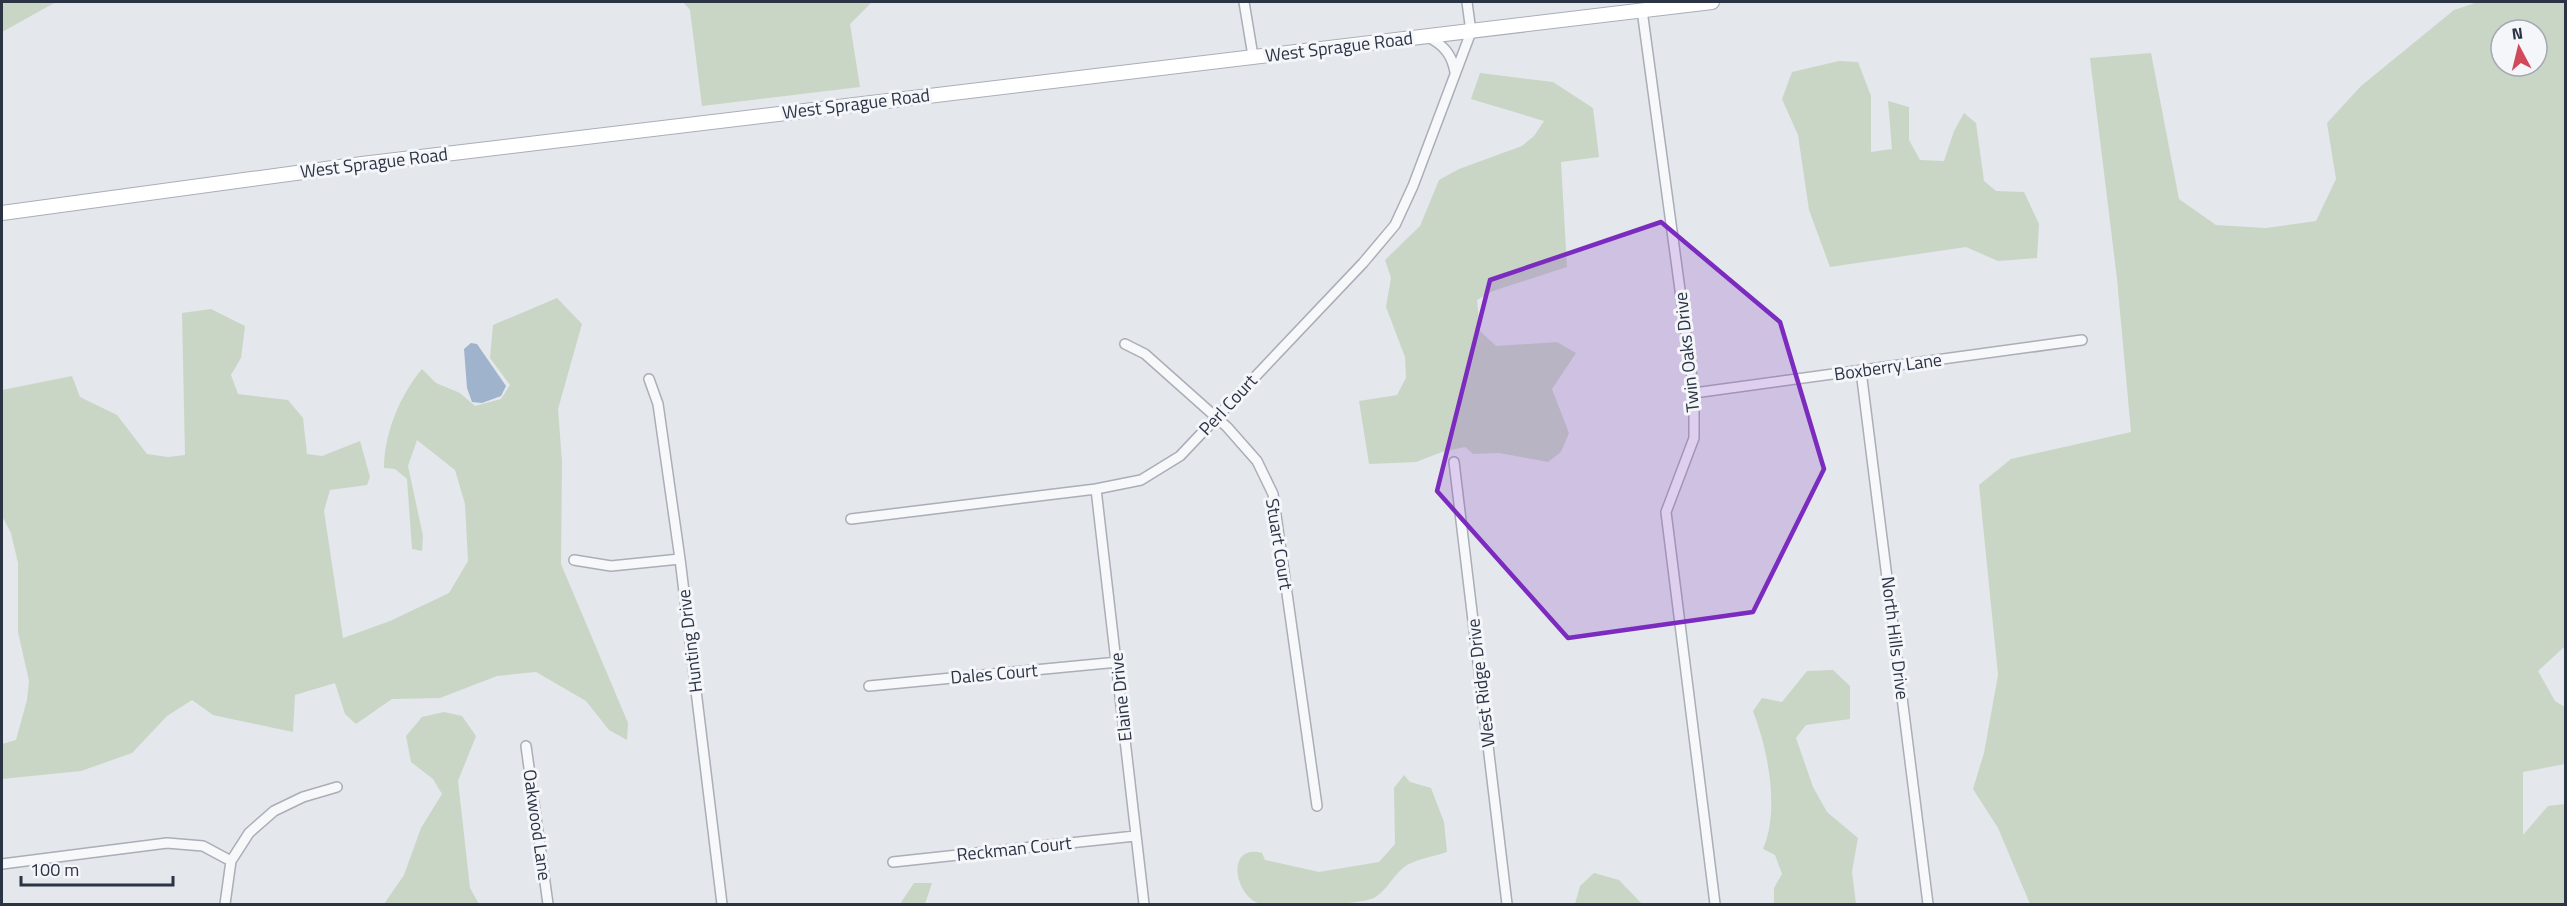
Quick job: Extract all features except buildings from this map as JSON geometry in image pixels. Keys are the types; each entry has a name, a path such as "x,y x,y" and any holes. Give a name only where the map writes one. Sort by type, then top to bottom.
{"street":[{"path":"1244,2 1253,56"},
{"path":"1467,2 1471,32"},
{"name":"West Sprague Road","path":"2,213 368,163 1712,2"},
{"name":"Twin Oaks Drive","path":"1642,10 1694,393 1694,438 1666,512 1715,904"},
{"name":"Perl Court","path":"851,519 1096,489 1141,480 1180,456 1363,263 1395,225 1413,186 1471,32"},
{"path":"1427,37 1440,43 1448,53 1455,75"},
{"name":"Boxberry Lane","path":"1694,393 2082,340"},
{"name":"Stuart Court","path":"1125,344 1145,354 1217,416 1257,461 1273,494 1317,806"},
{"name":"North Hills Drive","path":"1861,371 1928,904"},
{"name":"Hunting Drive","path":"649,379 658,404 680,559 722,904"},
{"name":"West Ridge Drive","path":"1454,462 1508,904"},
{"name":"Elaine Drive","path":"1096,489 1118,662 1144,904"},
{"path":"574,560 611,566 680,559"},
{"name":"Dales Court","path":"869,686 1118,662"},
{"name":"Oakwood Lane","path":"526,746 548,904"},
{"path":"225,904 231,861 249,833 274,811 303,797 337,787"},
{"name":"Reckman Court","path":"893,862 1135,836"},
{"path":"2,864 167,843 203,846 231,861"}],"highlighted area":[{"path":"1661,222 1780,322 1824,469 1753,612 1568,638 1437,491 1490,280"}],"green space":[{"path":"2,2 56,2 2,32"},
{"path":"683,2 872,2 850,24 860,87 702,106 690,10"},
{"path":"2478,2 2565,2 2566,649 2563,648 2538,671 2555,701 2565,707 2565,764 2523,772 2523,835 2548,806 2565,804 2565,904 2030,904 1998,828 1973,789 1984,753 1998,675 1979,485 2011,459 2131,432 2117,279 2090,58 2151,53 2179,199 2216,225 2266,228 2316,221 2336,179 2327,123 2361,86 2454,10"},
{"path":"1839,61 1858,62 1871,96 1871,152 1892,149 1888,101 1909,107 1909,140 1920,160 1944,161 1954,131 1964,113 1976,123 1984,181 1996,191 2024,192 2039,224 2037,258 1998,261 1966,247 1830,267 1809,210 1798,135 1782,99 1792,72"},
{"path":"1480,73 1553,82 1593,108 1599,157 1561,162 1567,267 1493,291 1477,300 1480,331 1496,346 1557,342 1576,353 1552,389 1569,433 1561,452 1548,462 1499,453 1473,454 1465,447 1442,452 1416,462 1369,464 1359,401 1397,395 1406,378 1405,357 1386,307 1391,278 1385,260 1420,226 1439,180 1459,169 1522,146 1534,136 1544,121 1471,99"},
{"path":"557,298 582,324 558,409 562,462 561,564 628,723 627,740 609,730 586,701 536,672 497,676 440,698 392,699 356,724 345,714 335,683 295,695 293,732 213,715 192,700 167,716 132,753 81,771 2,779 2,744 16,740 27,700 29,681 18,632 18,563 11,533 2,516 2,390 72,376 80,397 117,415 147,454 168,457 185,455 182,313 211,309 245,326 241,358 231,375 238,394 288,400 303,418 307,454 322,456 360,441 370,477 367,485 330,490 324,511 343,638 390,621 449,593 468,561 465,504 455,470 417,440 408,466 423,536 422,551 412,549 407,479 395,469 384,468 390,429 400,403 414,379 422,369 436,383 460,393 475,406 501,399 510,385 490,358 493,325"},
{"path":"1833,670 1850,686 1850,719 1806,725 1796,738 1813,787 1827,812 1858,838 1852,872 1856,904 1774,904 1774,888 1782,874 1775,855 1763,849 1771,816 1770,780 1763,744 1753,711 1762,698 1782,702 1807,671"},
{"path":"444,712 462,716 476,736 458,781 470,888 479,904 384,904 404,875 421,828 442,794 433,779 411,762 406,736 422,717"},
{"path":"1404,775 1410,782 1431,788 1444,822 1447,852 1407,865 1398,872 1379,895 1364,901 1320,905 1274,905 1254,901 1246,894 1238,874 1238,864 1242,856 1250,852 1262,853 1265,860 1319,872 1379,862 1395,844 1394,788"},
{"path":"1594,873 1619,880 1642,904 1575,904 1580,886"},
{"path":"914,883 932,883 925,904 900,904"}],"water":[{"path":"471,343 477,344 506,386 501,396 482,403 472,402 467,388 464,349"}]}
